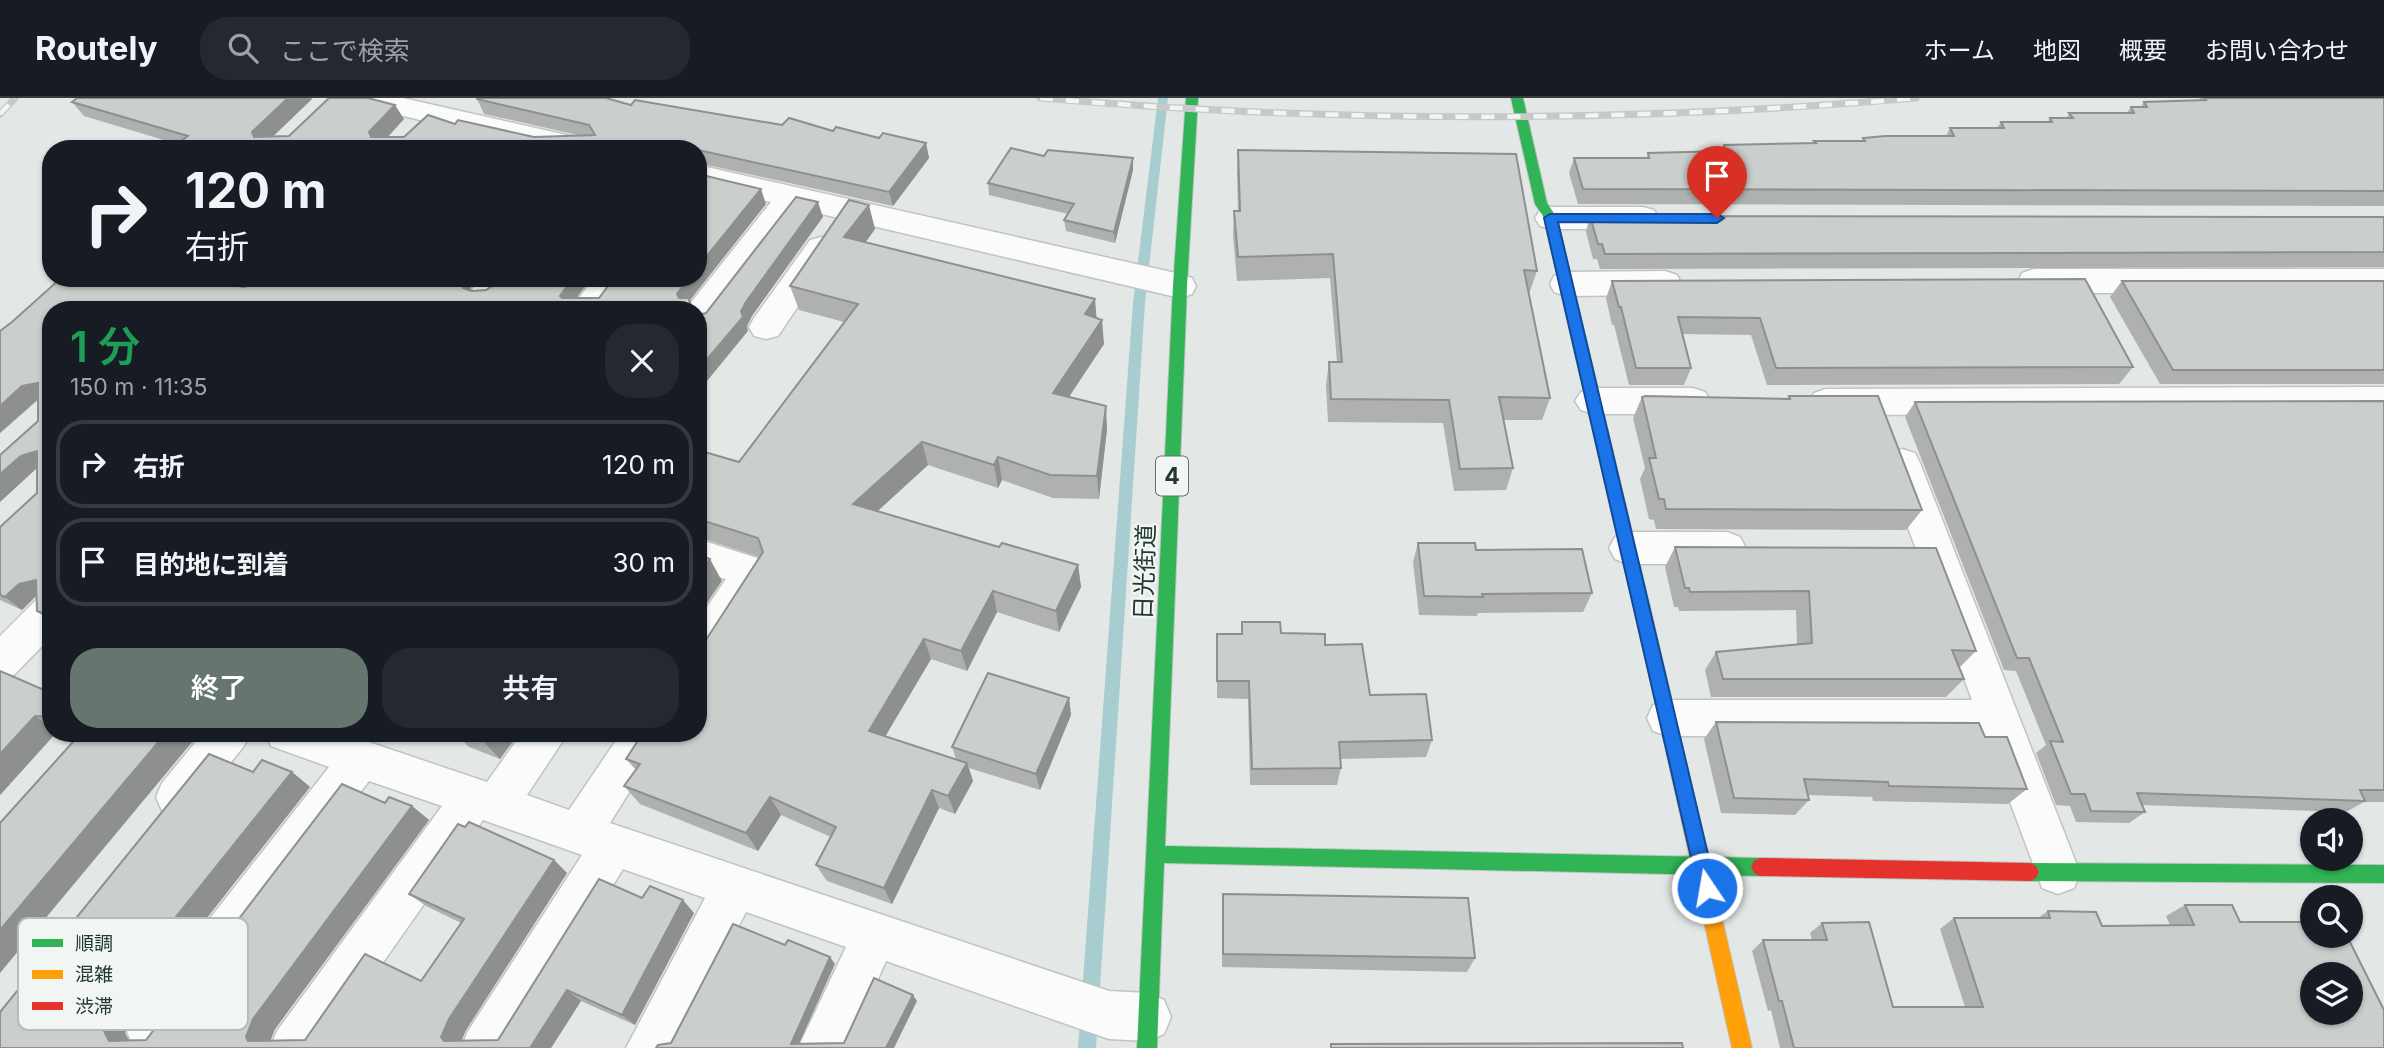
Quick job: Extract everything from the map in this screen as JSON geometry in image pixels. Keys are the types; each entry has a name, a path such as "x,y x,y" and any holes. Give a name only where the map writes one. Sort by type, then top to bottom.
{"main road":[{"name":"日光街道","path":"1147,1032 1180,286 1192,98"},
{"path":"1517,98 1541,204 1550,218 1566,284 1742,1048"},
{"path":"1156,854 2059,873 2384,874"}],"street":[{"path":"363,98 430,114 505,140"},
{"path":"404,140 430,114"},
{"path":"707,177 1180,286"},
{"path":"707,306 792,197"},
{"path":"766,327 848,209"},
{"path":"1550,218 1676,218"},
{"path":"1998,281 2384,281"},
{"path":"2082,281 2102,317"},
{"path":"1566,284 1692,283"},
{"path":"594,301 606,287"},
{"path":"2128,365 2148,400"},
{"path":"1797,401 2384,400"},
{"path":"1593,401 1729,401"},
{"path":"1879,402 2059,873"},
{"path":"1628,548 1767,548"},
{"path":"1892,549 1933,549"},
{"path":"707,558 752,572 707,640"},
{"path":"18,648 42,621"},
{"path":"1668,718 1999,719"},
{"path":"150,830 222,742"},
{"path":"312,742 1109,1015 1147,1032"},
{"path":"294,1048 485,801 539,742"},
{"path":"485,1048 596,839 641,742"},
{"path":"238,918 360,759"},
{"path":"650,1048 735,887"},
{"path":"822,1048 874,935"}],"building":[{"path":"77,98 288,98 252,132 254,137 289,136 329,98 368,98 395,105 369,132 371,137 404,137 428,115 455,124 458,120 534,137 595,135 589,125 477,98 606,98 631,105 635,100 782,125 789,118 833,131 836,127 879,138 883,133 926,143 889,192 707,152 707,140 182,140 188,136 72,102"},
{"path":"2205,98 2384,98 2384,191 1583,189 1574,158 1649,158 1648,153 1726,151 1724,145 1865,141 1863,138 1885,136 1954,136 1950,128 2004,128 2001,122 2052,122 2050,118 2073,118 2069,113 2134,113 2131,107 2147,107 2144,102 2206,100"},
{"path":"1011,148 1044,156 1048,150 1133,158 1114,232 1064,220 1074,204 988,183"},
{"path":"1238,150 1516,154 1537,271 1524,270 1550,398 1499,397 1513,468 1460,469 1449,400 1331,399 1329,362 1342,362 1333,254 1238,257 1234,211 1240,211"},
{"path":"707,176 761,189 707,256"},
{"path":"796,197 818,202 746,302 741,311 743,317 707,359 707,312"},
{"path":"849,200 869,205 844,237 1095,299 1085,314 1102,320 1053,393 1106,406 1097,476 1050,475 998,457 994,465 922,442 853,504 999,547 1002,543 1078,565 1056,611 993,591 961,651 924,639 869,731 967,763 948,796 932,790 884,888 816,865 836,827 770,797 746,833 624,786 640,764 626,759 637,742 707,742 707,638 763,552 758,538 707,522 707,453 739,462 858,304 790,286"},
{"path":"1590,216 2384,217 2384,252 1605,254 1602,244 1598,244"},
{"path":"2085,279 2133,367 1776,368 1760,318 1678,317 1691,368 1636,368 1612,281"},
{"path":"2122,281 2384,281 2384,370 2173,370"},
{"path":"51,287 463,287 472,291 490,287 566,287 560,296 562,298 599,298 607,287 682,287 677,294 679,298 689,298 689,301 42,301 42,613 37,611 36,580 19,584 5,597 0,595 0,527 37,493 37,451 21,456 0,474 0,455 38,421 38,383 22,386 0,406 0,331"},
{"path":"1789,396 1878,396 1922,510 1666,509 1664,499 1659,499 1649,458 1656,458 1642,397 1790,399"},
{"path":"2384,401 2384,790 2360,790 2365,801 2137,793 2145,812 2091,811 2085,794 2071,794 2050,741 2063,742 2029,658 2017,658 1915,402"},
{"path":"1418,543 1475,543 1476,550 1582,549 1592,593 1424,596"},
{"path":"1675,547 1936,548 1976,651 1952,650 1964,679 1723,679 1716,652 1812,643 1809,591 1690,592 1689,588 1685,588"},
{"path":"1242,622 1280,622 1281,633 1325,634 1325,645 1362,644 1370,695 1426,694 1432,740 1339,742 1341,768 1252,769 1249,681 1217,681 1217,634 1242,634"},
{"path":"0,671 42,689 42,716 35,716 0,754"},
{"path":"988,673 1069,698 1036,774 952,747"},
{"path":"1716,722 1979,723 1985,737 2007,737 2027,789 1889,786 1888,782 1804,779 1809,800 1734,798"},
{"path":"73,742 158,742 0,930 0,823"},
{"path":"209,754 253,772 262,760 292,772 175,918 76,918"},
{"path":"342,784 385,803 389,797 412,806 253,1019 246,1037 248,1041 305,1040 365,954 421,981 464,919 409,894 458,824 465,827 469,822 554,860 449,1019 441,1037 444,1041 498,1040 599,879 642,898 650,886 683,900 622,1015 567,990 530,1048 0,1048 0,1012 18,990 18,1030 104,1030 109,1041 146,1040 154,1030 248,1030 248,918 239,918"},
{"path":"1223,894 1468,898 1475,958 1223,954"},
{"path":"2185,905 2232,905 2240,922 2300,922 2300,948 2353,948 2360,962 2300,962 2300,1025 2363,1025 2363,968 2384,1010 2384,1048 1794,1048 1763,940 1827,940 1822,923 1869,922 1893,1007 1983,1007 1954,918 2050,918 2048,911 2096,912 2102,926 2194,925"},
{"path":"733,924 785,945 788,940 830,957 791,1044 844,1043 874,978 913,995 886,1048 656,1048 658,1045 671,1043"},
{"path":"1682,1043 1683,1048 1331,1048 1331,1044"}],"waterway":[{"path":"1087,1048 1139,303 1163,98"}],"railway":[{"path":"0,114 15,98"},
{"path":"1040,98 1259,112 1478,117 1697,112 1916,98"}],"traffic: fast":[{"path":"1147,1048 1180,286 1192,98"},
{"path":"1517,98 1541,204 1551,218 1646,624"},
{"path":"1156,854 1760,867"},
{"path":"2030,872 2384,874"}],"traffic: slow":[{"path":"1646,624 1742,1048"}],"traffic: jam":[{"path":"1760,867 2030,872"}],"route":[{"path":"1707,888 1550,218 1717,218"}]}
